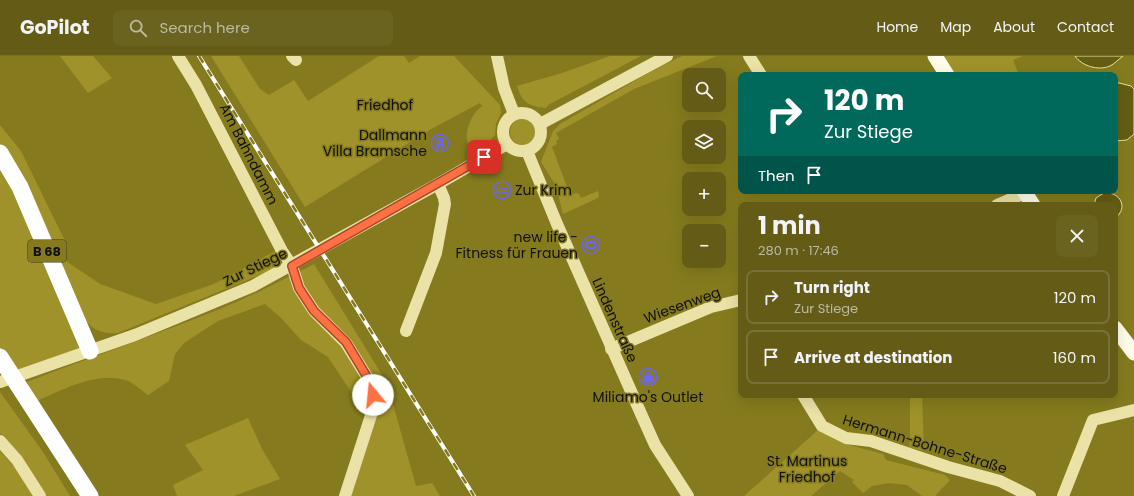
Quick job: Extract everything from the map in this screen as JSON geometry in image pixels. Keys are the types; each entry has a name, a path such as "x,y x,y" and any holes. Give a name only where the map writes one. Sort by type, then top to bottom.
{"highway":[{"name":"B 68","path":"0,153 20,187 90,351"},
{"path":"0,357 78,496"},
{"path":"0,375 26,405 90,496"}],"main road":[{"path":"935,56 945,72"},
{"path":"1118,332 1134,353"}],"street":[{"name":"Am Bahndamm","path":"178,56 196,85 282,251 292,266 299,288 314,311 346,342 372,385 374,406 345,496"},
{"path":"497,56 504,88 514,114"},
{"path":"540,124 667,56"},
{"path":"749,56 759,72"},
{"path":"521,112 527,113 532,115 540,124 542,135 540,140 532,148 527,151 516,150 507,144 503,132 504,126 506,121 514,114 521,112"},
{"name":"Zur Stiege","path":"0,382 135,335 253,286 292,266 507,144"},
{"name":"Lindenstraße","path":"527,151 611,349 655,445 688,496"},
{"path":"406,331 436,254 445,204 438,184"},
{"path":"1007,202 1027,196"},
{"name":"Wiesenweg","path":"611,349 711,307 738,301"},
{"name":"Hermann-Bohne-Straße","path":"805,398 822,426 846,438 871,441 948,467 1000,481 1030,496"},
{"path":"1063,496 1093,420 1134,410"},
{"path":"0,441 17,460 40,496"}],"green space":[{"path":"60,56 93,56 112,78 88,93"},
{"name":"Friedhof","path":"211,56 239,56 260,89 269,95 294,80 308,101 379,56 404,56 409,63 420,56 454,56 500,105 501,113 496,124 495,135 490,141 471,152 467,140 467,131 473,116 482,106 480,103 433,128 305,207"},
{"path":"610,56 641,56 548,105 546,108 527,103 519,92 517,86 562,73"},
{"path":"682,56 717,56 687,68 682,68 682,70 634,89 556,133 559,139 556,141 557,144 552,147 570,195 576,193 579,194 581,198 598,191 599,194 598,198 563,214 556,186 541,162 553,131 560,124 650,72"},
{"path":"943,56 1023,56 1013,60 1018,72 953,72"},
{"path":"523,119 532,123 536,132 532,141 523,145 514,141 510,132 514,123"},
{"path":"0,125 21,151 67,245 66,261 100,284 156,304 214,284 277,250 278,255 274,269 118,333 108,333 95,329 84,319 0,145"},
{"path":"0,153 90,351 13,378 0,357"},
{"path":"314,264 387,383 416,486 432,483 440,496 351,496 378,402 361,407 328,357 301,340 281,318 265,304 218,321 184,343 175,354 169,381 148,395 128,381 117,378 106,378 94,379 70,386 37,401 27,382 220,309"},
{"path":"0,392 43,452 70,496 46,496 24,460 0,433"},
{"path":"910,398 922,398 924,451 909,447"},
{"path":"248,418 262,449 280,479 234,496 177,496 173,485 203,470 185,445"},
{"name":"St. Martinus Friedhof","path":"818,430 853,446 883,454 886,460 945,475 950,480 935,496 922,496 907,485 889,483 872,486 863,493 852,482 854,480 840,471 811,496 744,496"},
{"path":"0,451 19,472 34,496 0,496"}],"shaded area":[{"path":"1075,56 1123,56 1110,66 1095,68 1086,65"},
{"path":"1118,83 1131,86 1134,89 1134,134 1127,140 1118,141"},
{"path":"1102,194 1112,194 1118,197 1122,205 1119,214 1118,215 1118,202 1095,202 1096,198"}],"railway":[{"path":"199,56 474,496"}],"place":[{"name":"Dallmann Villa Bramsche","path":"440,143"},
{"name":"Zur Krim","path":"502,190"},
{"name":"new life - Fitness für Frauen","path":"591,245"},
{"name":"Miliamo's Outlet","path":"648,377"}],"route":[{"path":"373,395 372,385 346,342 314,311 299,288 292,266 484,157"}]}
